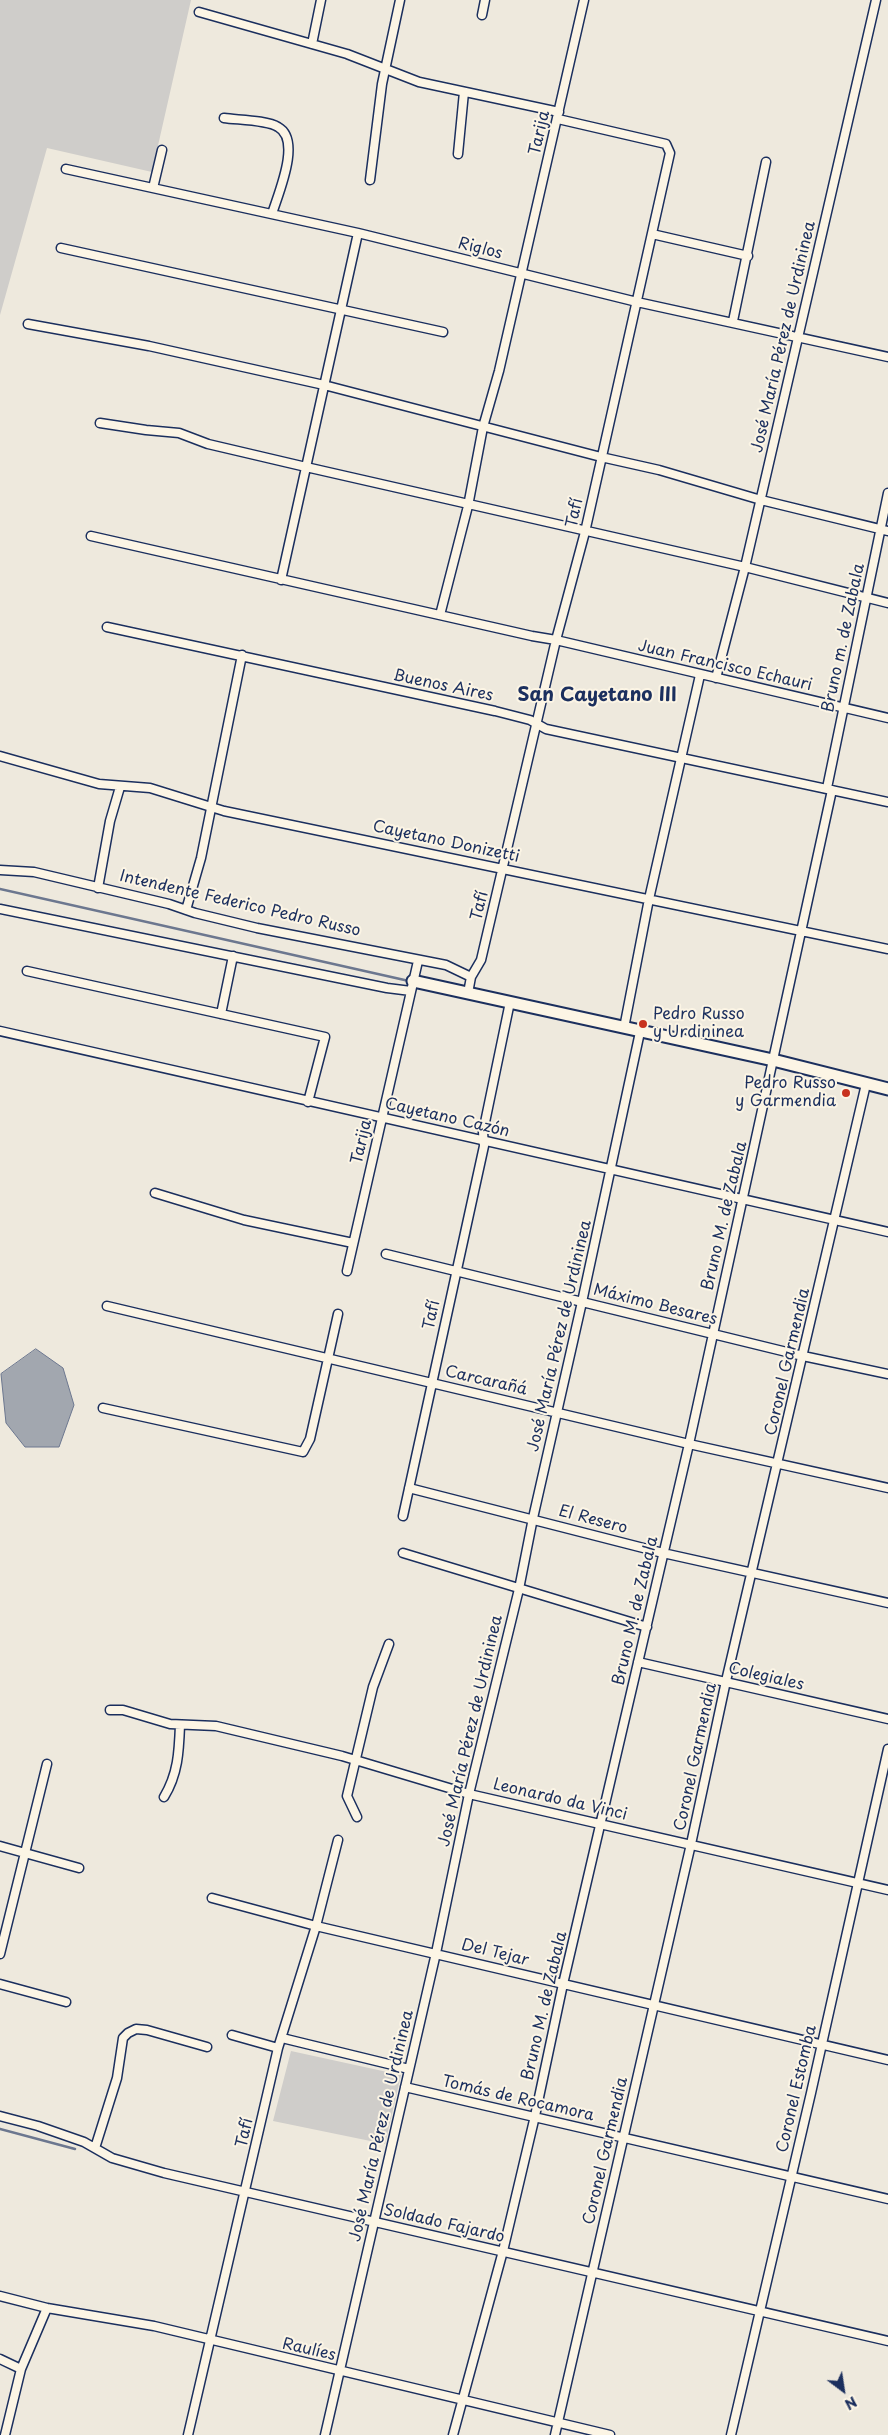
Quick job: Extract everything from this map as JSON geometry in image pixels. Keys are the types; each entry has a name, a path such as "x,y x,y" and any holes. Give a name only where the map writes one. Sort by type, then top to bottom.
{"street":[{"path":"312,44 321,0"},
{"path":"370,180 385,69 400,0"},
{"path":"482,16 485,0"},
{"name":"Tarija","path":"440,615 468,506 483,427 499,371 584,0"},
{"name":"José María Pérez de Urdininea","path":"716,678 746,566 876,0"},
{"path":"200,12 347,54 419,82 559,115"},
{"path":"458,154 464,92"},
{"name":"Tafí","path":"468,993 470,977 481,960 556,640 586,532 601,457 670,153 666,144 559,115"},
{"path":"224,118 274,125 286,134 289,142 289,156 272,214"},
{"path":"154,188 162,150"},
{"path":"733,321 766,162"},
{"name":"Riglos","path":"66,169 358,233 637,302 798,335 888,357"},
{"path":"281,580 358,233"},
{"path":"652,234 748,256"},
{"path":"61,248 443,332"},
{"path":"28,324 149,346 324,385 601,457 659,470 761,500 885,530"},
{"path":"100,423 146,430 179,432 208,444 468,506 746,566 888,603"},
{"name":"Bruno m. de Zabala","path":"829,789 866,598 885,530 888,493"},
{"name":"Juan Francisco Echauri","path":"91,536 556,640 888,718"},
{"name":"Buenos Aires","path":"107,628 242,655 494,711 536,723 546,729 888,802"},
{"path":"186,910 201,858 242,655"},
{"path":"624,1028 649,899 700,675"},
{"name":"Cayetano Donizetti","path":"0,756 99,784 150,788 211,807 888,949"},
{"path":"98,888 110,821 120,787"},
{"name":"Bruno M. de Zabala","path":"453,2435 503,2251 689,1444 773,1060 829,789"},
{"name":"Intendente Federico Pedro Russo","path":"0,872 34,872 257,928 446,965 470,977"},
{"path":"0,909 233,956 412,986 468,993 773,1060 888,1089"},
{"path":"221,1014 233,956"},
{"name":"Tarija","path":"346,1271 418,961"},
{"path":"27,971 325,1036 308,1102"},
{"name":"Tafí","path":"403,1516 456,1270 510,1002"},
{"name":"Cayetano Cazón","path":"0,1031 888,1232"},
{"name":"José María Pérez de Urdininea","path":"324,2435 436,1953 469,1794 519,1589 532,1518 582,1302 640,1032"},
{"name":"Coronel Garmendia","path":"555,2435 691,1844 726,1681 836,1220 866,1084"},
{"path":"155,1193 244,1220 353,1243"},
{"name":"Máximo Besares","path":"386,1254 803,1356 888,1374"},
{"name":"Carcarañá","path":"107,1306 689,1444 888,1488"},
{"path":"103,1408 303,1452 310,1439 338,1314"},
{"name":"El Resero","path":"409,1488 532,1518 663,1554 888,1603"},
{"path":"403,1553 646,1627"},
{"path":"356,1817 347,1796 373,1687 389,1644"},
{"name":"Colegiales","path":"638,1662 888,1719"},
{"name":"Leonardo da Vinci","path":"110,1710 123,1710 180,1726 216,1726 355,1760 469,1794 888,1890"},
{"path":"164,1797 174,1777 178,1758 180,1726"},
{"name":"Coronel Estomba","path":"731,2435 888,1749"},
{"path":"0,1954 2,1935 47,1764"},
{"name":"Tafí","path":"188,2435 278,2048 316,1926 338,1840"},
{"path":"0,1846 79,1868"},
{"name":"Del Tejar","path":"212,1898 316,1926 888,2060"},
{"path":"0,1984 66,2002"},
{"path":"95,2148 117,2078 121,2044 128,2033 136,2030 147,2030 207,2047"},
{"path":"232,2035 278,2048"},
{"path":"282,2038 409,2069"},
{"name":"Tomás de Rocamora","path":"405,2087 888,2199"},
{"name":"Soldado Fajardo","path":"0,2116 38,2126 95,2148 112,2158 164,2173 246,2190 888,2342"},
{"name":"Raulíes","path":"0,2296 47,2308 154,2326 461,2401 610,2435"},
{"path":"5,2435 20,2369 47,2308"},
{"path":"0,2359 20,2369"}],"shaded area":[{"path":"0,0 191,0 152,172 47,148 0,315"},
{"path":"36,1349 63,1368 74,1405 59,1447 25,1447 6,1423 1,1374"},
{"path":"291,2051 401,2075 385,2144 273,2121"}],"waterway":[{"path":"0,889 409,981"},
{"path":"0,2129 75,2149"}],"place":[{"name":"Pedro Russo y Urdininea","path":"643,1024"},
{"name":"Pedro Russo y Garmendia","path":"846,1093"}],"district":[{"name":"San Cayetano III","path":"597,696"}]}
